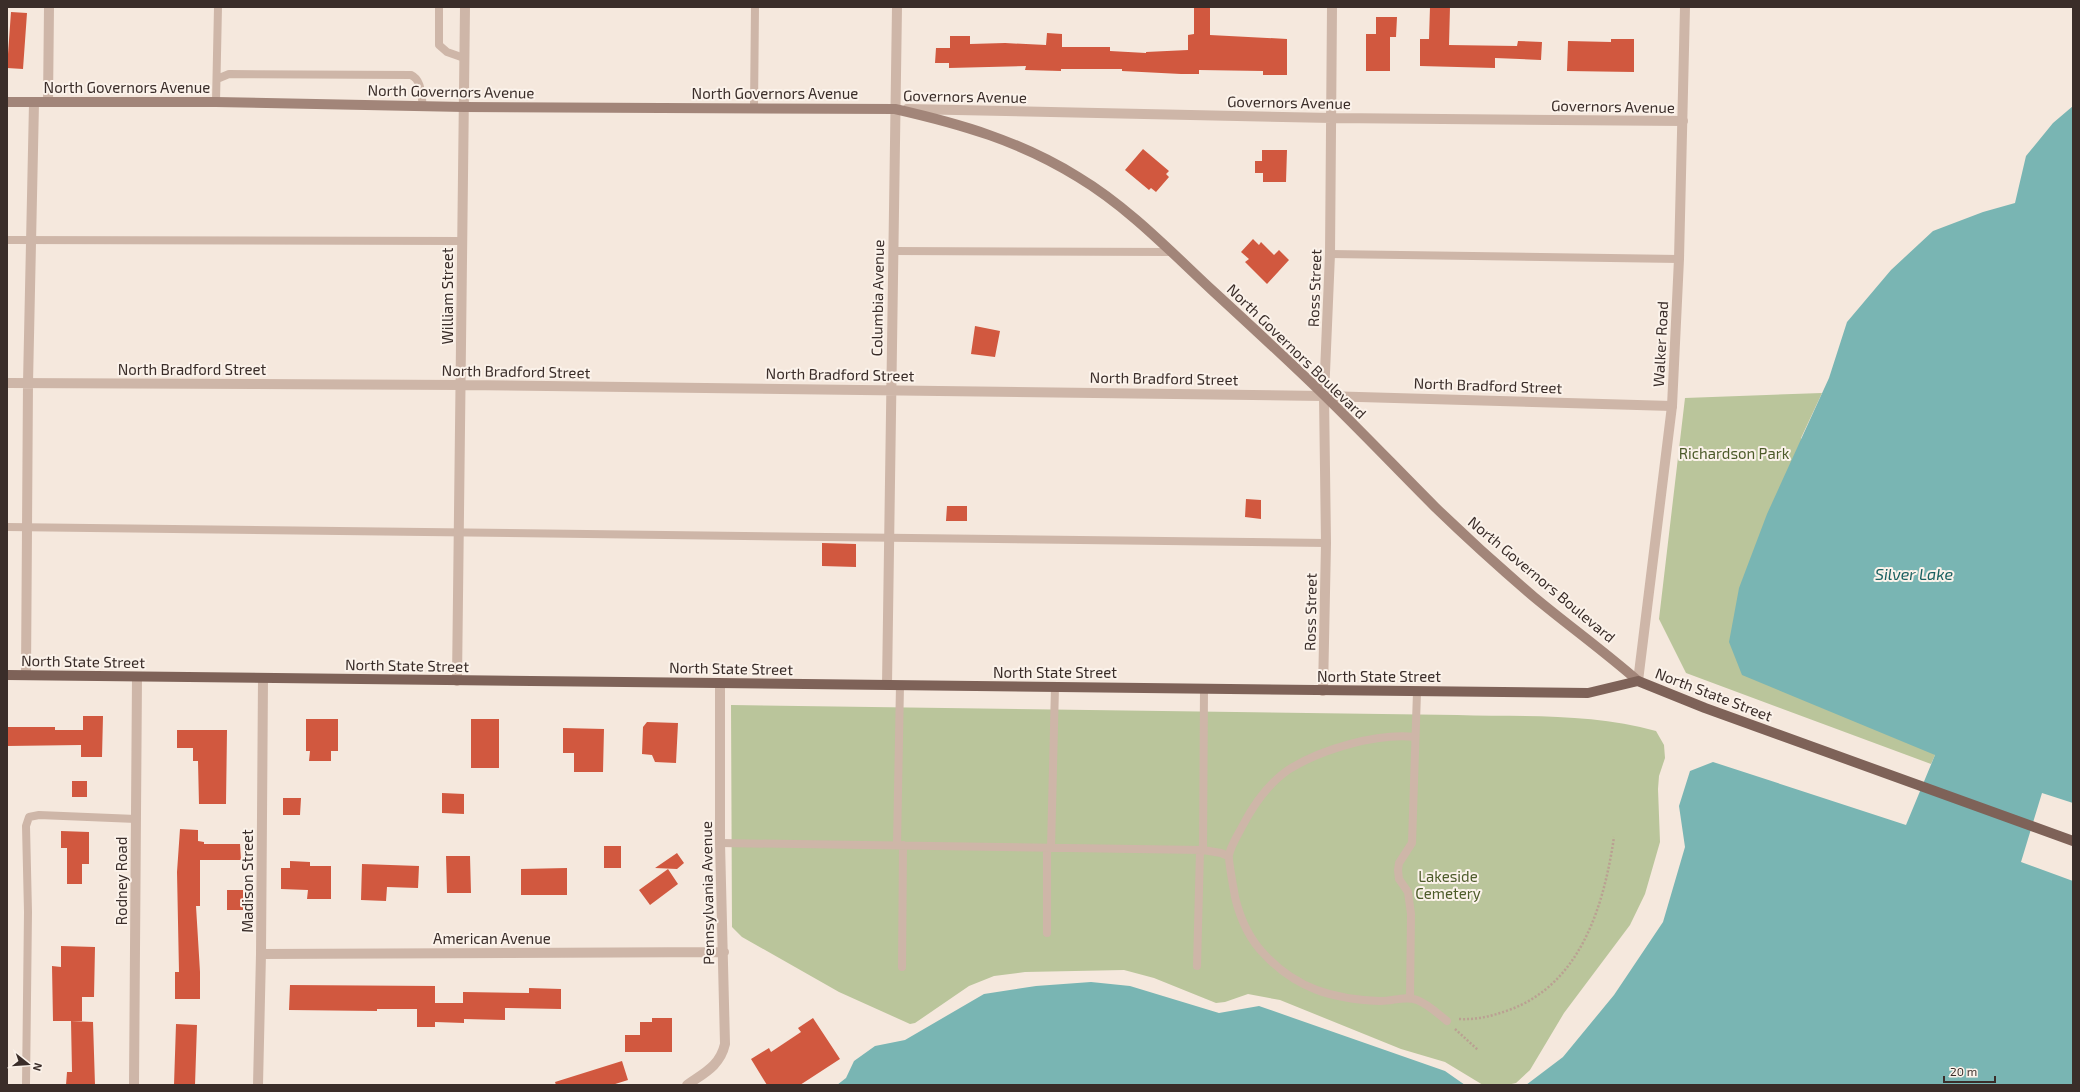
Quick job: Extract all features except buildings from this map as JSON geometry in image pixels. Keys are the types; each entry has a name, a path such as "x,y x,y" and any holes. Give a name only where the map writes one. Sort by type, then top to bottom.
{"main road":[{"name":"North Governors Avenue","path":"7,102 216,102 423,107 895,109"},
{"name":"North Governors Boulevard","path":"895,109 954,122 995,136 1039,155 1078,177 1113,201 1172,252 1324,396 1483,553 1638,681"},
{"name":"North State Street","path":"7,675 1588,693 1638,681 1706,708 2073,841"}],"street":[{"path":"48,102 49,7"},
{"name":"William Street","path":"457,681 462,385 465,7"},
{"name":"Columbia Avenue","path":"887,685 897,7"},
{"name":"Ross Street","path":"1323,691 1326,543 1324,396 1330,254 1332,7"},
{"name":"Walker Road","path":"1638,681 1672,406 1679,259 1685,7"},
{"path":"26,675 28,383 34,103"},
{"name":"Governors Avenue","path":"895,109 1332,118 1683,121"},
{"name":"North Bradford Street","path":"7,383 462,385 891,390 1324,396 1672,406"},
{"name":"Rodney Road","path":"134,1085 137,677"},
{"name":"Madison Street","path":"258,1085 261,954 263,678"},
{"name":"Pennsylvania Avenue","path":"687,1085 713,1067 723,1056 725,1044 724,952 720,843 720,683"},
{"name":"American Avenue","path":"261,954 724,952"}],"lane":[{"path":"216,102 218,7"},
{"path":"439,7 439,45 447,52 464,58"},
{"path":"754,108 755,7"},
{"path":"217,79 229,74 411,75 416,77 419,82 423,107"},
{"path":"7,240 462,241"},
{"path":"893,251 1172,252"},
{"path":"1330,254 1679,259"},
{"path":"7,527 1326,543"},
{"path":"900,685 902,968"},
{"path":"1047,933 1055,687"},
{"path":"1197,966 1204,688"},
{"path":"1410,998 1411,914 1408,892 1399,879 1398,870 1400,862 1412,843 1417,692"},
{"path":"1415,737 1388,737 1355,743 1322,753 1288,770 1273,783 1252,808 1228,856 1238,910 1246,928 1256,945 1282,971 1295,981 1310,988 1341,998 1380,1001 1410,998 1418,1000 1444,1019"},
{"path":"26,1085 28,912 26,826 30,817 39,815 136,819"},
{"path":"720,843 1201,850 1221,853 1228,856"}],"path":[{"path":"1444,1019 1479,1019 1500,1013 1520,1006 1537,997 1557,980 1572,961 1597,914 1606,884 1614,837"},
{"path":"1444,1019 1478,1050"}],"green space":[{"name":"Richardson Park","path":"1822,393 1801,438 1935,755 1931,764 1686,673 1659,619 1685,398"},
{"name":"Lakeside Cemetery","path":"731,705 1532,716 1608,721 1656,731 1664,745 1665,758 1659,776 1658,789 1660,842 1645,894 1630,925 1564,1013 1530,1070 1516,1083 1507,1085 1483,1085 1445,1062 1401,1049 1280,1000 1248,994 1225,1002 1216,1003 1154,978 1124,970 1025,972 994,976 969,986 915,1023 910,1024 839,992 742,937 732,927"}],"water":[{"name":"Silver Lake","path":"2073,106 2073,803 2042,793 2021,862 2073,881 2073,1085 1526,1085 1563,1057 1614,995 1663,922 1685,847 1679,806 1690,771 1713,762 1906,825 1935,755 1742,675 1729,642 1739,588 1767,514 1829,378 1847,322 1891,270 1933,231 1983,212 2015,203 2026,156 2053,123"},
{"path":"1091,982 1130,986 1219,1013 1259,1006 1445,1071 1465,1085 837,1085 846,1078 854,1061 875,1046 905,1040 984,994 1036,986"}]}
